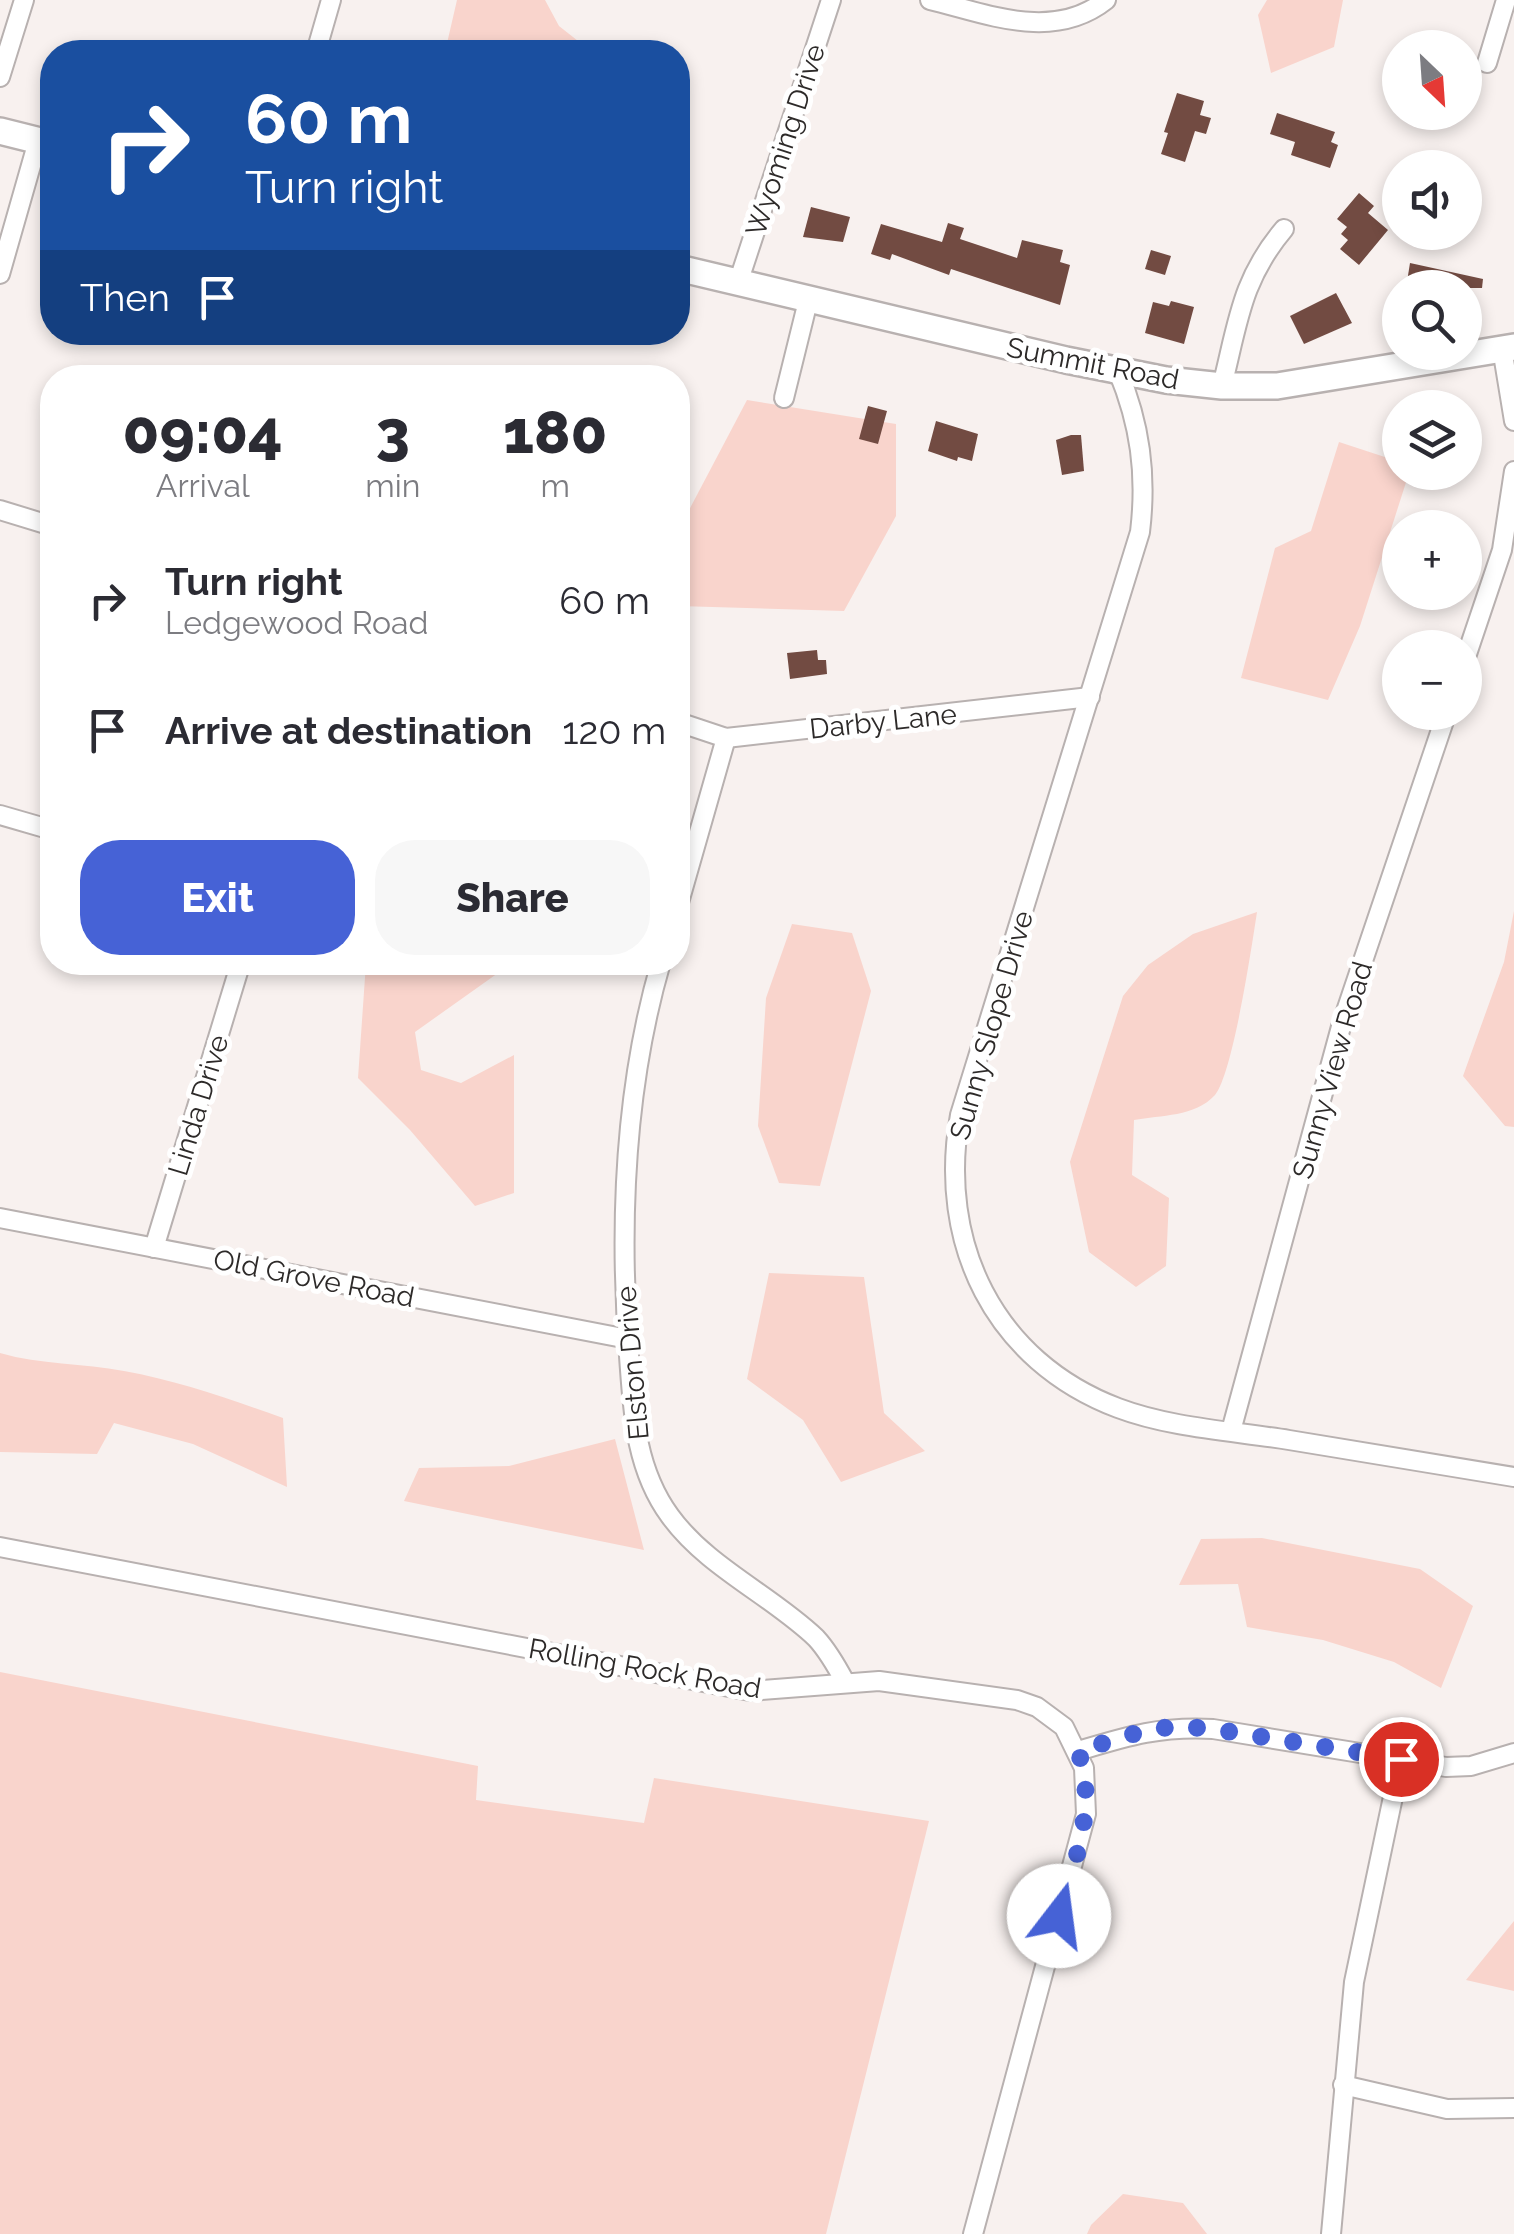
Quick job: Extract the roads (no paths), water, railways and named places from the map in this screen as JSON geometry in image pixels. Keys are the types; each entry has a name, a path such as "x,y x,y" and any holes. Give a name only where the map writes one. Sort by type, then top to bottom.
{"main road":[{"path":"0,131 40,141"},
{"name":"Summit Road","path":"690,270 1118,370 1222,386 1277,386 1508,348"}],"street":[{"path":"0,77 24,0"},
{"path":"319,40 331,0"},
{"name":"Wyoming Drive","path":"738,280 831,0"},
{"path":"930,0 1024,23 1046,24 1080,15 1106,0"},
{"path":"1487,63 1506,0"},
{"path":"0,274 40,157"},
{"path":"1222,386 1247,286 1260,258 1284,230"},
{"path":"784,398 809,297"},
{"path":"1508,348 1514,421"},
{"name":"Sunny Slope Drive","path":"1118,370 1137,424 1143,505 1133,560 960,1116 953,1168 957,1220 964,1245 984,1294 1014,1336 1052,1372 1085,1394 1121,1410 1514,1476"},
{"path":"1475,630 1502,550 1514,471"},
{"path":"0,510 40,522"},
{"name":"Darby Lane","path":"690,726 726,738 1090,697"},
{"name":"Sunny View Road","path":"1231,1431 1342,1022 1441,730"},
{"path":"690,864 726,738"},
{"path":"0,815 40,827"},
{"name":"Linda Drive","path":"154,1248 237,975"},
{"name":"Elston Drive","path":"657,975 645,1017 628,1151 624,1285 638,1448 670,1516 701,1547 816,1638 846,1682"},
{"name":"Old Grove Road","path":"0,1218 628,1339"},
{"name":"Rolling Rock Road","path":"0,1547 750,1691 879,1681 1018,1700 1051,1716 1078,1751 1088,1791 1086,1814 973,2234"},
{"path":"1078,1751 1175,1726 1446,1766 1471,1766 1514,1753"},
{"path":"1331,2234 1354,1982 1401,1759"},
{"path":"1343,2085 1446,2109 1514,2108"}]}
